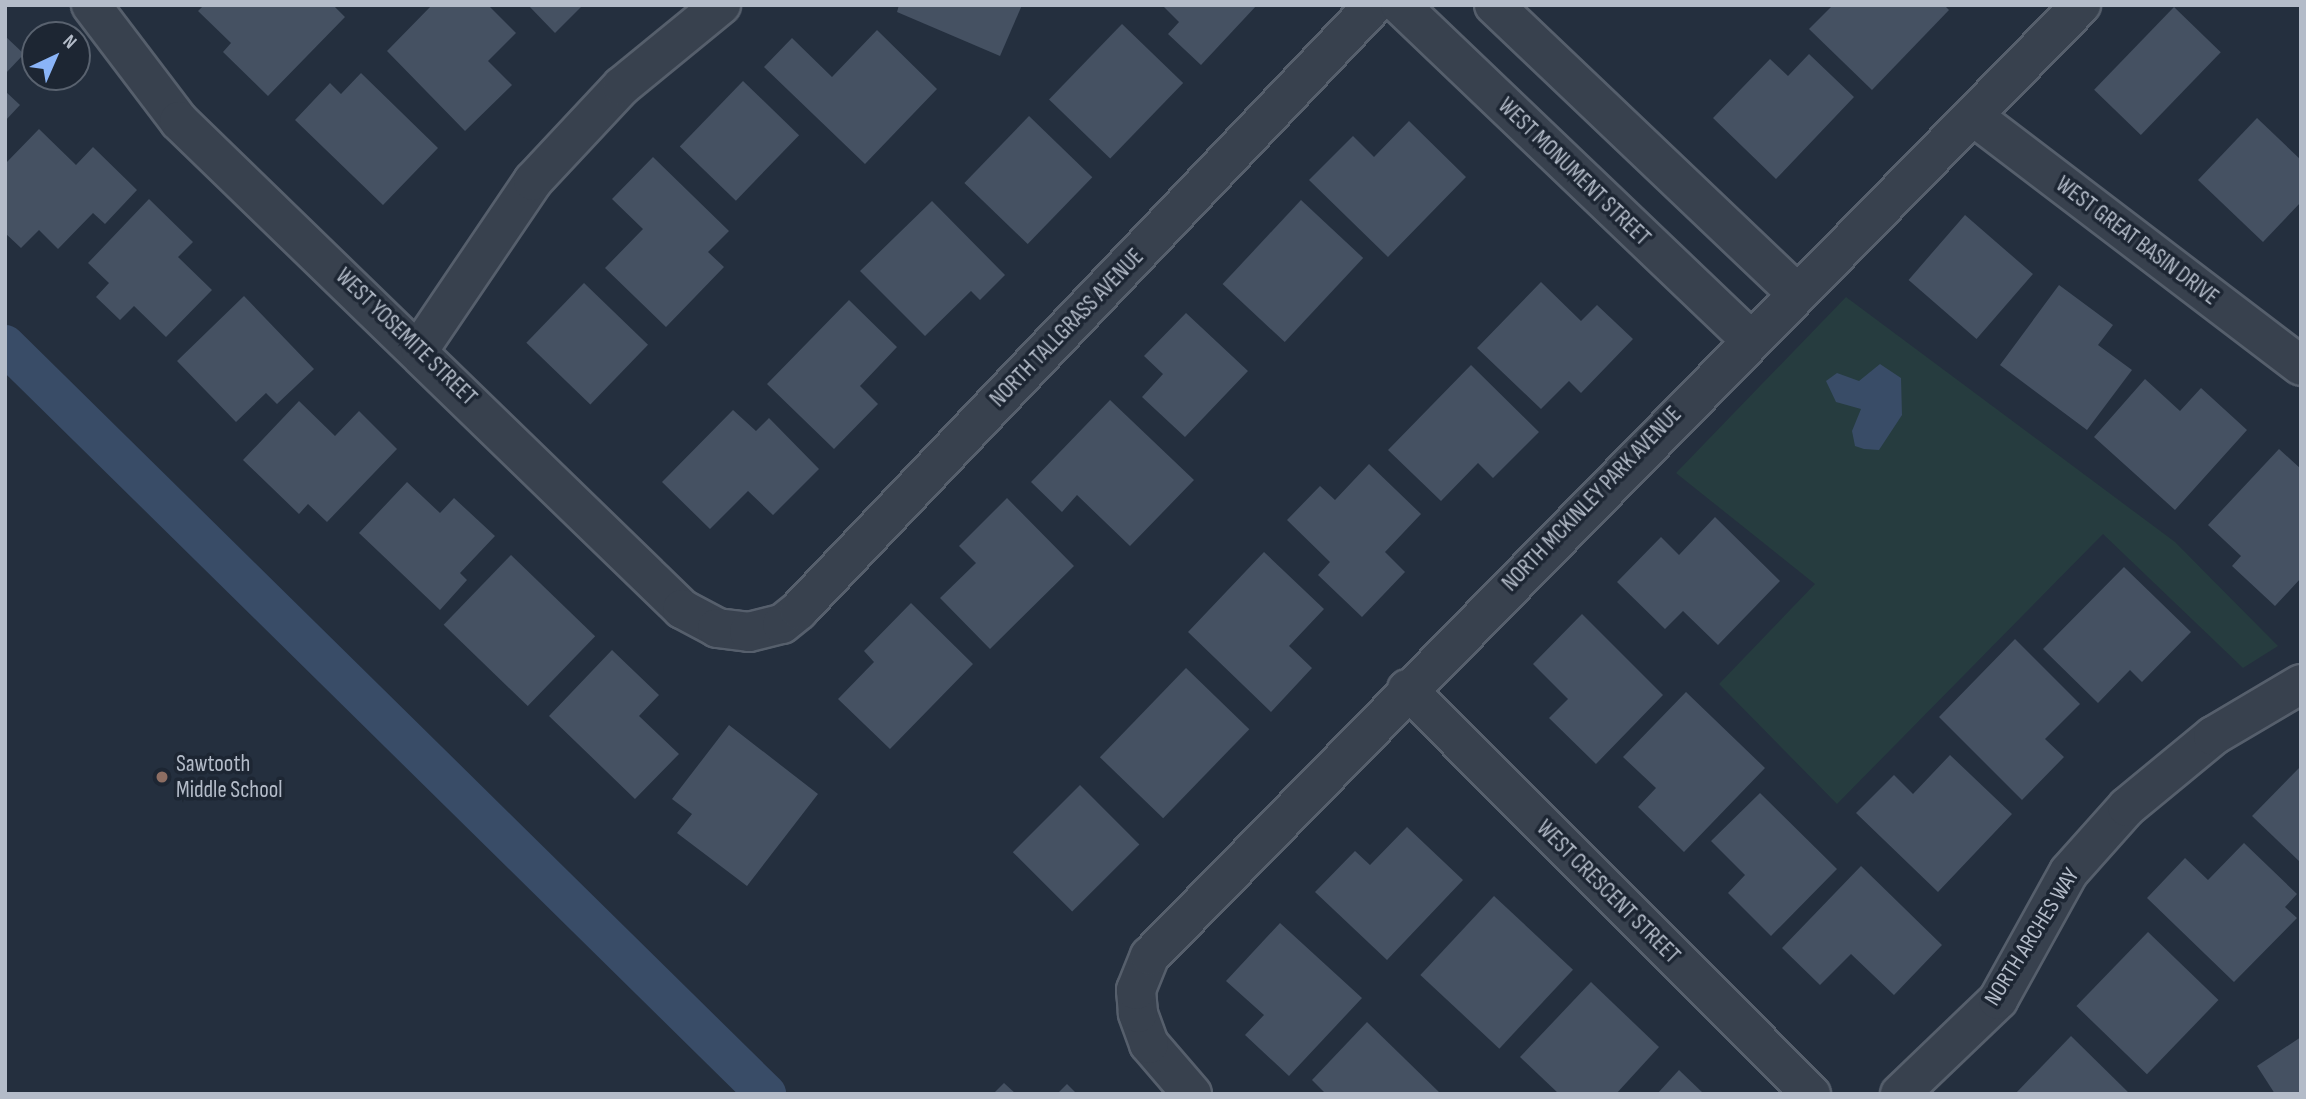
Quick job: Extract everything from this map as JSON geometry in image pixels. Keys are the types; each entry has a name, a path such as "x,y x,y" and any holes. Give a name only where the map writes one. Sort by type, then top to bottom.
{"street":[{"name":"WEST YOSEMITE STREET","path":"91,5 179,121 419,348 682,609 717,628 748,632"},
{"path":"419,348 533,181 622,86 721,5"},
{"name":"NORTH TALLGRASS AVENUE","path":"748,632 782,624 800,610 1374,5"},
{"name":"WEST MONUMENT STREET","path":"1400,5 1748,338"},
{"path":"1494,5 1795,292"},
{"name":"NORTH MCKINLEY PARK AVENUE","path":"1192,1094 1149,1044 1138,1013 1136,990 1150,956 1748,338 1973,116 2081,5"},
{"name":"WEST GREAT BASIN DRIVE","path":"1973,116 2301,366"},
{"name":"NORTH ARCHES WAY","path":"1900,1094 1998,1000 2069,872 2127,807 2213,736 2301,684"},
{"name":"WEST CRESCENT STREET","path":"1407,689 1811,1094"}],"green space":[{"path":"1846,297 2175,542 2278,646 2243,668 2103,534 1837,804 1719,684 1815,584 1676,473"}],"water":[{"path":"1880,364 1901,378 1902,415 1879,450 1864,449 1855,446 1852,431 1861,409 1836,402 1826,381 1837,373 1859,381"}],"building":[{"path":"204,5 333,5 345,17 268,96 223,52 231,43 198,11"},
{"path":"432,5 488,5 516,33 488,61 512,85 465,131 387,51"},
{"path":"528,5 583,5 555,33"},
{"path":"899,5 1022,5 1000,56 897,12"},
{"path":"1162,5 1257,5 1201,65 1168,34 1179,22"},
{"path":"1833,5 1944,5 1949,10 1872,90 1809,29"},
{"path":"2174,7 2221,52 2141,135 2094,90"},
{"path":"1122,24 1183,83 1110,159 1049,100"},
{"path":"877,30 937,89 865,164 764,67 792,38 832,77"},
{"path":"5,36 21,51 21,57 5,74"},
{"path":"1809,54 1854,97 1776,179 1713,118 1770,59 1788,76"},
{"path":"361,73 438,148 383,205 295,120 330,83 341,94"},
{"path":"743,81 799,135 736,201 680,146"},
{"path":"5,91 20,105 5,121"},
{"path":"1029,116 1092,177 1028,244 964,183"},
{"path":"2257,118 2301,160 2301,202 2263,242 2198,180"},
{"path":"1409,121 1466,177 1388,257 1309,180 1353,136 1374,157"},
{"path":"39,129 76,165 93,147 137,190 105,224 93,213 58,249 39,230 21,248 5,233 5,164"},
{"path":"653,157 729,231 708,252 724,267 666,327 605,268 643,229 612,199"},
{"path":"149,199 193,242 178,257 212,290 166,337 134,306 120,320 96,297 109,283 88,263"},
{"path":"1301,200 1363,258 1285,342 1223,284"},
{"path":"932,201 1005,275 980,300 971,291 925,336 860,271"},
{"path":"1965,215 2033,274 1977,339 1909,280"},
{"path":"1541,282 1581,321 1597,305 1633,339 1581,393 1569,381 1541,409 1477,348"},
{"path":"584,283 648,345 590,405 526,343"},
{"path":"2059,285 2113,325 2098,345 2132,370 2087,430 2000,365"},
{"path":"244,296 314,369 277,404 266,393 236,422 177,361"},
{"path":"849,300 897,347 860,386 878,404 834,449 767,384"},
{"path":"1186,313 1248,371 1185,437 1142,397 1163,374 1144,356"},
{"path":"1471,365 1539,432 1493,478 1478,463 1441,501 1388,450"},
{"path":"2145,379 2180,411 2201,388 2247,430 2175,510 2094,437"},
{"path":"1110,400 1194,480 1130,546 1077,495 1062,512 1031,482"},
{"path":"299,401 335,436 359,411 397,449 327,522 308,504 299,514 243,460"},
{"path":"733,410 756,431 769,418 819,469 773,515 748,491 710,529 662,482"},
{"path":"2279,449 2301,469 2301,578 2275,606 2232,566 2241,556 2208,525"},
{"path":"1369,464 1421,514 1385,552 1405,572 1362,617 1318,575 1330,562 1287,520 1320,486 1335,500"},
{"path":"407,482 440,513 454,498 495,536 460,573 467,580 440,610 359,533"},
{"path":"1007,498 1074,566 990,649 940,598 976,563 959,546"},
{"path":"1715,517 1780,581 1718,645 1683,611 1665,629 1617,582 1661,537 1679,555"},
{"path":"1264,552 1324,609 1289,646 1312,668 1271,712 1188,632"},
{"path":"511,555 595,636 528,706 444,625"},
{"path":"2124,567 2191,632 2142,682 2130,670 2098,703 2043,649"},
{"path":"911,603 973,664 890,749 838,699 874,662 864,651"},
{"path":"1582,614 1663,695 1596,764 1549,718 1568,699 1533,664"},
{"path":"2015,639 2080,704 2045,739 2064,757 2022,800 1939,717"},
{"path":"612,650 659,695 639,716 679,754 635,799 549,716"},
{"path":"1186,668 1249,729 1163,818 1100,757"},
{"path":"1686,692 1765,768 1684,852 1638,807 1656,788 1623,757"},
{"path":"729,725 818,794 747,886 677,833 692,814 672,799"},
{"path":"1950,755 2012,814 1938,892 1856,813 1894,775 1913,794"},
{"path":"2301,766 2301,863 2252,816"},
{"path":"1080,785 1139,844 1072,912 1013,852"},
{"path":"1760,793 1837,869 1771,936 1728,893 1745,875 1711,841"},
{"path":"1407,827 1463,880 1387,960 1315,892 1355,851 1370,865"},
{"path":"2244,843 2297,894 2285,907 2297,918 2234,982 2147,898 2185,858 2208,880"},
{"path":"1861,866 1942,945 1894,995 1851,954 1820,985 1782,948"},
{"path":"1494,896 1573,970 1499,1049 1420,975"},
{"path":"1280,923 1362,998 1289,1076 1245,1035 1264,1015 1226,981"},
{"path":"2148,932 2218,1000 2147,1074 2076,1006"},
{"path":"1591,982 1659,1047 1616,1094 1559,1094 1520,1057"},
{"path":"1367,1022 1441,1094 1326,1094 1312,1080"},
{"path":"2071,1036 2130,1094 2015,1094"},
{"path":"2301,1037 2301,1094 2275,1094 2257,1066"},
{"path":"1679,1070 1704,1094 1657,1094"},
{"path":"1004,1083 1016,1094 993,1094"},
{"path":"1067,1084 1077,1094 1057,1094"}],"waterway":[{"path":"5,345 766,1094"}],"place":[{"name":"Sawtooth Middle School","path":"162,777"}]}
